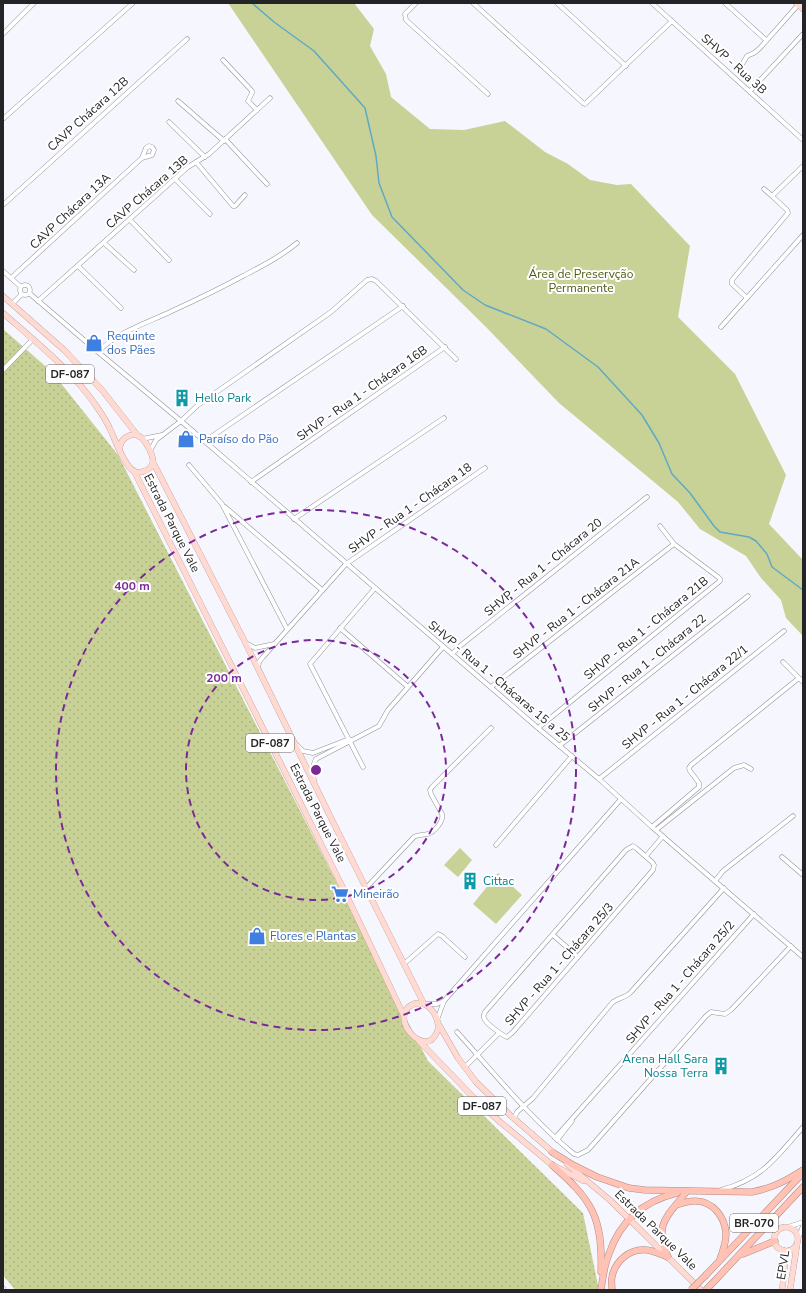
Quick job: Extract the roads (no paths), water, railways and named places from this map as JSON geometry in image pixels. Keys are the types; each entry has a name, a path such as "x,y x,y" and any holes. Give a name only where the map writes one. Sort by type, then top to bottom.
{"highway":[{"path":"552,1152 597,1177 622,1186 645,1190 752,1192 768,1188 789,1179 803,1170"},
{"path":"552,1165 581,1192 590,1205 597,1222 601,1237 602,1252 601,1290"},
{"name":"BR-070","path":"691,1290 803,1173"},
{"name":"BR-070","path":"706,1290 803,1187"},
{"path":"601,1290 608,1254 620,1230 629,1219 654,1201 687,1191"},
{"path":"668,1256 661,1234 665,1218 668,1212 676,1205 687,1191"},
{"path":"676,1205 696,1201 704,1203 716,1210 723,1221 726,1236 720,1261"},
{"path":"740,1255 754,1248 775,1241"},
{"path":"612,1290 611,1279 614,1270 621,1259 628,1254 645,1250 655,1251 668,1256"}],"main road":[{"name":"DF-087","path":"3,296 64,350 102,390 140,437 150,452 153,462"},
{"name":"DF-087","path":"3,313 72,376 98,409 110,428 124,460 134,471"},
{"path":"120,448 120,442 124,438 131,435 140,437"},
{"path":"134,471 139,472 147,470 151,467 153,462"},
{"name":"Estrada Parque Vale","path":"153,462 245,642 424,1004"},
{"name":"Estrada Parque Vale","path":"134,471 345,892 404,1016"},
{"path":"404,1016 405,1011 410,1006 417,1003 424,1004"},
{"name":"DF-087","path":"424,1004 428,1007 438,1023"},
{"name":"DF-087","path":"404,1016 409,1033 419,1040"},
{"path":"419,1040 428,1041 433,1038 437,1032 438,1023"},
{"name":"Estrada Parque Vale","path":"438,1023 465,1067 484,1090 552,1152 594,1186 668,1256 701,1290"},
{"name":"Estrada Parque Vale","path":"419,1040 484,1108 552,1165 594,1186"},
{"path":"788,1227 794,1230 798,1235 798,1241 791,1250 783,1250 778,1247 775,1241 776,1234 781,1228 788,1227"},
{"name":"EPVL","path":"790,1290 798,1241"},
{"name":"EPVL","path":"782,1290 785,1272 785,1258 783,1250"}],"street":[{"path":"3,34 34,3"},
{"path":"3,119 134,3"},
{"path":"416,3 405,14 406,20 488,94"},
{"path":"473,3 583,103 587,104 672,21"},
{"path":"557,3 626,66"},
{"name":"SHVP - Rua 3B","path":"652,3 803,140"},
{"path":"725,3 766,40"},
{"path":"741,66 747,56 756,52 799,6"},
{"path":"750,91 803,34"},
{"name":"CAVP Chácara 12B","path":"3,205 187,39"},
{"path":"223,60 252,91 248,101 257,110"},
{"name":"CAVP Chácara 13B","path":"38,301 188,167 205,157 270,98"},
{"path":"178,101 225,140 267,184"},
{"path":"169,122 205,157"},
{"name":"CAVP Chácara 13A","path":"11,278 142,158"},
{"path":"196,162 233,206 235,206 245,195"},
{"path":"772,196 803,166"},
{"path":"175,179 210,214"},
{"path":"747,298 732,284 732,280 788,212 764,189"},
{"path":"130,220 170,260"},
{"path":"721,327 803,235"},
{"path":"104,243 134,270"},
{"path":"98,352 124,333 215,291 258,269 280,257 298,243"},
{"path":"78,266 121,308"},
{"path":"3,271 21,287 20,290 22,294"},
{"path":"150,452 154,444 162,435 198,405 331,312 367,280 372,279 376,281 456,359"},
{"path":"12,304 22,294 26,295 29,293 29,287 25,285 21,287"},
{"name":"SHVP - Rua 1 - Chácaras 15 a 25","path":"29,293 205,441 346,564 599,779 803,957"},
{"path":"205,441 403,306"},
{"path":"3,370 33,339"},
{"name":"SHVP - Rua 1 - Chácara 16B","path":"251,482 445,347"},
{"path":"294,519 444,418"},
{"path":"140,437 162,435"},
{"path":"189,465 222,504 322,590"},
{"name":"SHVP - Rua 1 - Chácara 18","path":"258,668 259,662 274,643 346,564 485,468"},
{"name":"SHVP - Rua 1 - Chácara 20","path":"452,654 646,497"},
{"path":"222,504 287,629"},
{"path":"660,526 674,544"},
{"name":"SHVP - Rua 1 - Chácara 21A","path":"491,687 674,544"},
{"name":"SHVP - Rua 1 - Chácara 21B","path":"538,728 720,581 718,577 674,544"},
{"path":"363,767 351,740 310,664 375,588"},
{"name":"SHVP - Rua 1 - Chácara 22","path":"559,746 748,596"},
{"path":"340,628 408,687"},
{"name":"SHVP - Rua 1 - Chácara 22/1","path":"599,779 784,631"},
{"path":"245,642 252,647 259,647 274,643"},
{"path":"259,647 263,657"},
{"path":"316,759 379,726 388,710 443,647"},
{"path":"783,662 803,682"},
{"path":"652,826 699,788 699,783 690,771 689,768 691,765 799,678"},
{"path":"366,888 414,837 431,832 442,821 442,814 430,790 491,728"},
{"path":"293,741 303,751 313,753 351,740"},
{"path":"313,753 316,759 312,772 315,784"},
{"path":"496,845 572,756"},
{"path":"656,830 734,768 744,765 750,769"},
{"path":"424,1004 437,1004 444,1001 621,799"},
{"path":"715,881 723,871 793,816"},
{"path":"646,856 663,836"},
{"name":"SHVP - Rua 1 - Chácara 25/3","path":"632,846 646,856 653,864 653,870 513,1032 507,1037 499,1033 484,1020 485,1012 628,848 632,846"},
{"path":"782,857 801,874 803,868"},
{"path":"512,1116 532,1098 612,1003 631,992 724,888"},
{"name":"SHVP - Rua 1 - Chácara 25/2","path":"556,1139 568,1128 574,1118 754,914"},
{"path":"404,964 438,934 464,957"},
{"path":"553,935 578,957"},
{"path":"457,1032 523,1106 556,1139 574,1154 578,1155 588,1150 706,1016 711,1012 725,1014 731,1010 791,946"},
{"path":"438,1023 444,1001"},
{"path":"465,1067 499,1033"},
{"path":"714,1191 749,1180 769,1166 803,1128"},
{"path":"788,1227 803,1222"},
{"name":"EPVL","path":"798,1241 803,1226"}],"waterway":[{"path":"252,3 274,22 314,51 365,108 376,156 379,183 392,217 463,290 485,305 546,329 598,367 642,415 659,443 672,474 690,493 714,526 720,532 749,537 756,541 767,554 772,567 803,590"}],"place":[{"name":"Requinte dos Pães","path":"94,343"},
{"name":"Hello Park","path":"182,398"},
{"name":"Paraíso do Pão","path":"186,439"},
{"name":"Cittac","path":"470,881"},
{"name":"Mineirão","path":"340,894"},
{"name":"Flores e Plantas","path":"257,936"},
{"name":"Arena Hall Sara Nossa Terra","path":"721,1066"}],"park label":[{"name":"Área de Preservção Permanente","path":"581,281"}]}
